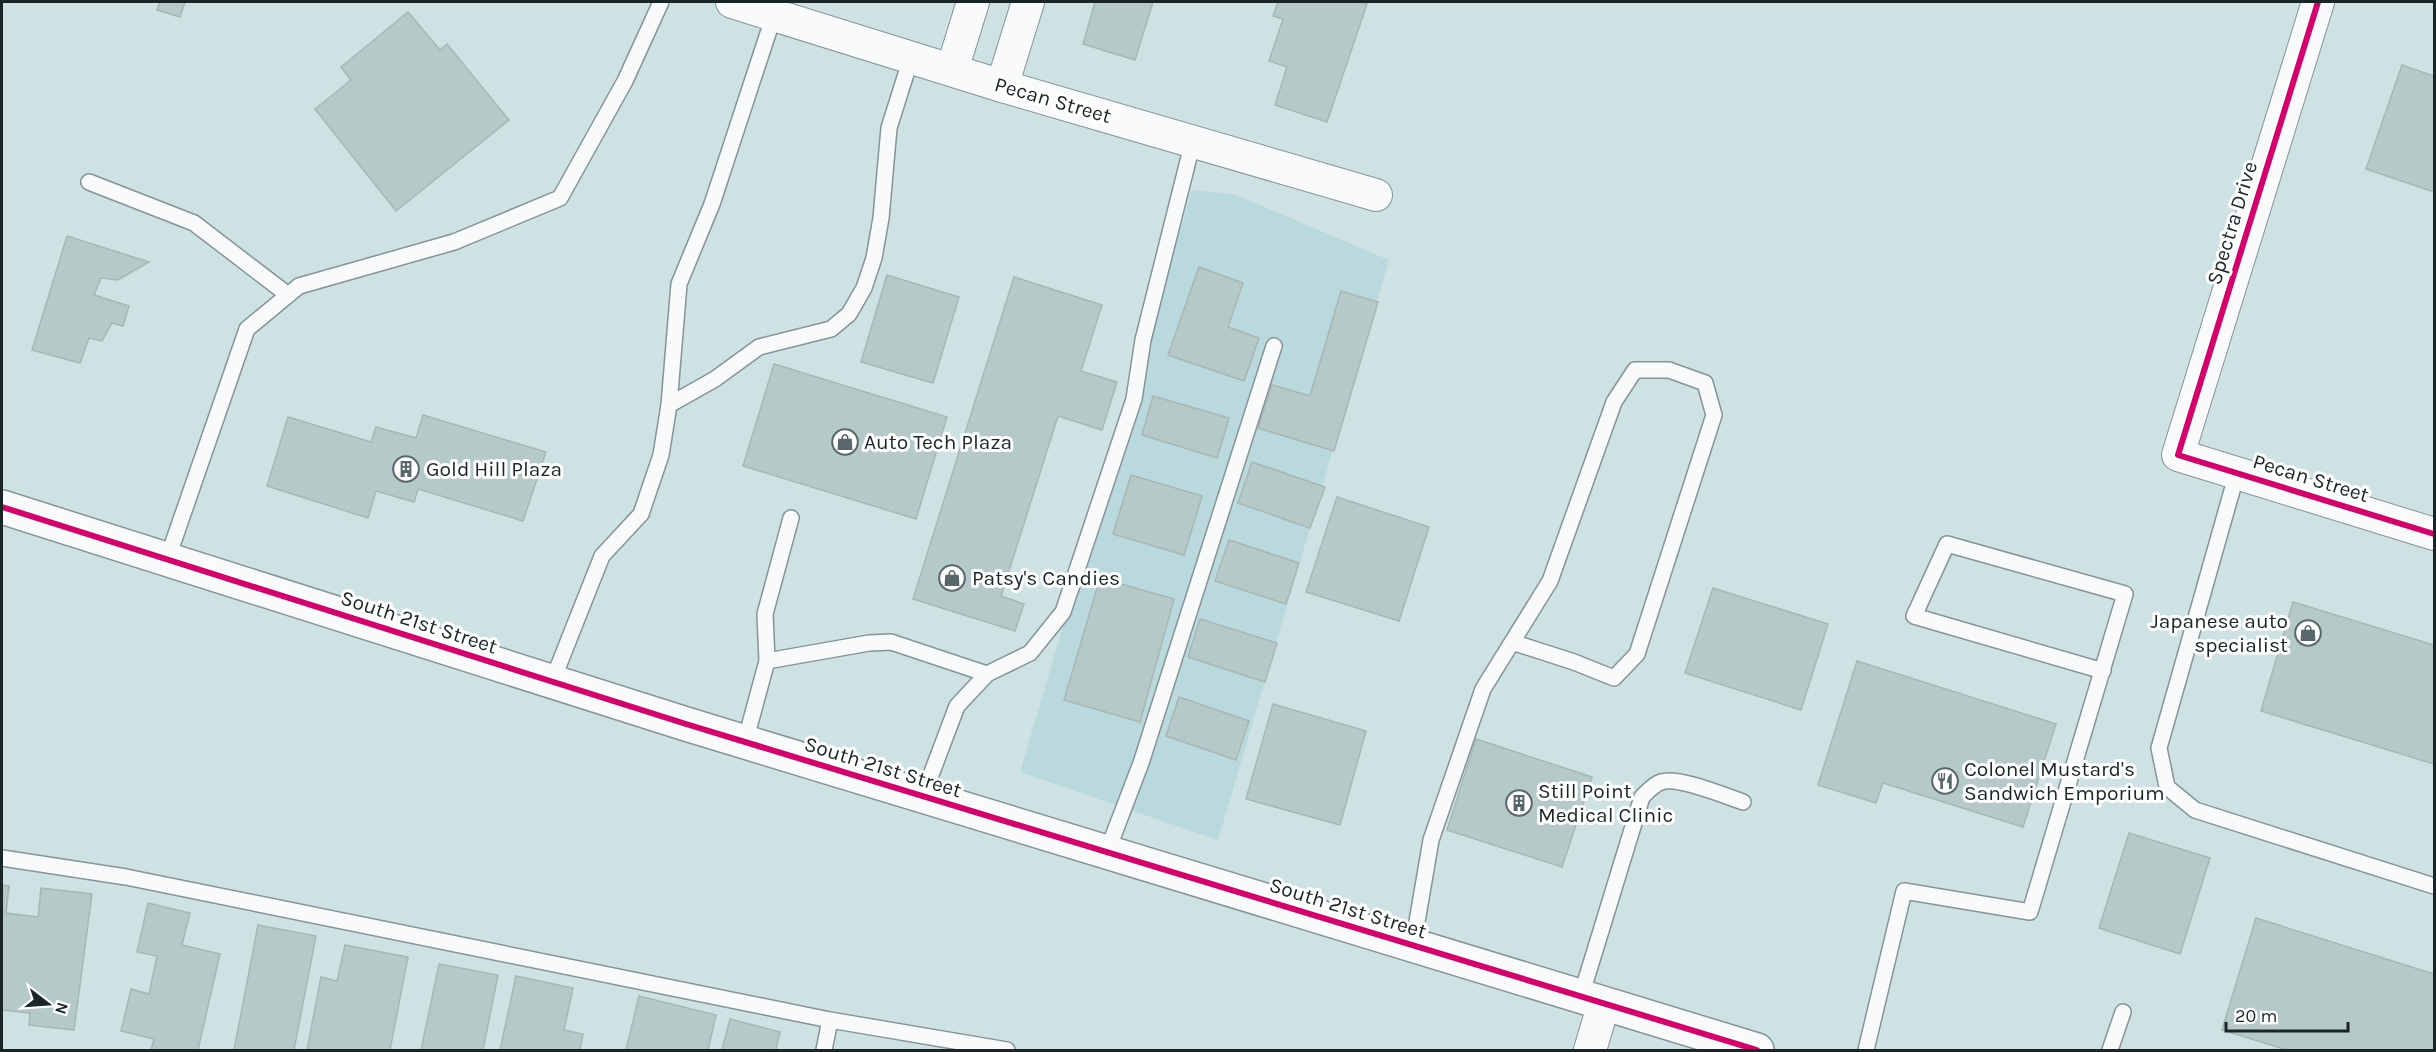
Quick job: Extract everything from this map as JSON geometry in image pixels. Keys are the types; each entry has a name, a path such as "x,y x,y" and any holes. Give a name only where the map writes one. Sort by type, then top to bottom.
{"main road":[{"name":"South 21st Street","path":"2,507 745,742 1757,1050"}],"street":[{"name":"Pecan Street","path":"732,2 1002,86 1376,195"},
{"path":"952,70 973,2"},
{"path":"1002,86 1028,2"},
{"name":"Spectra Drive","path":"2178,455 2318,2"},
{"name":"Pecan Street","path":"2178,455 2434,534"},
{"path":"1590,1050 1592,999"}],"lane":[{"path":"167,560 247,329 298,286 454,242 561,198 625,81 661,2"},
{"path":"552,682 602,556 641,514 661,455 669,405 679,284 712,204 774,15"},
{"path":"669,405 715,379 759,346 831,329 849,314 864,288 874,258 881,218 889,128 911,58"},
{"path":"923,796 957,706 987,674 1030,653 1063,612 1134,399 1143,340 1193,141"},
{"path":"89,182 194,223 288,295"},
{"path":"1107,852 1141,763 1274,346"},
{"path":"1413,945 1431,840 1483,689 1512,642 1550,581 1614,402 1635,370 1669,370 1705,383 1714,415 1636,654 1614,678 1512,642"},
{"path":"2237,473 2158,748 2168,787 2195,810 2434,886"},
{"path":"745,742 766,661 765,614 791,518"},
{"path":"1866,1050 1904,891 2030,912 2103,671 2125,594 1947,544 1914,616 2103,671"},
{"path":"766,661 869,643 891,642 987,674"},
{"path":"1592,999 1642,797 1650,788 1662,781 1675,781 1743,802"},
{"path":"2,858 137,879 830,1020 1007,1050"},
{"path":"2110,1050 2123,1012"},
{"path":"824,1050 830,1020"}],"shaded area":[{"path":"1192,190 1234,194 1389,260 1218,840 1020,772"}],"building":[{"path":"160,2 185,2 180,17 157,10"},
{"path":"1095,2 1153,2 1135,60 1083,44"},
{"path":"1278,2 1360,2 1367,4 1327,122 1275,105 1287,67 1269,61 1283,19 1273,16"},
{"path":"408,12 440,50 447,44 509,120 396,211 315,109 351,80 341,67"},
{"path":"2402,65 2434,76 2434,192 2366,169"},
{"path":"67,236 149,262 118,280 101,278 94,295 129,306 123,326 112,323 102,341 89,338 80,363 32,350"},
{"path":"1199,267 1243,283 1228,327 1259,338 1244,381 1168,355"},
{"path":"887,275 959,297 933,383 861,362"},
{"path":"1014,277 1102,305 1081,371 1117,382 1102,430 1058,416 1001,596 1024,604 1015,631 913,599"},
{"path":"1341,291 1378,302 1334,451 1258,428 1272,385 1310,396"},
{"name":"Auto Tech Plaza","path":"774,364 947,417 916,519 743,466"},
{"path":"1153,396 1229,418 1217,458 1142,435"},
{"name":"Gold Hill Plaza","path":"423,415 546,452 523,521 418,489 414,502 376,491 368,518 267,486 288,417 371,442 376,427 416,438"},
{"path":"1252,462 1325,487 1310,528 1238,503"},
{"path":"1131,475 1202,496 1184,555 1113,534"},
{"path":"1337,497 1429,527 1399,621 1306,592"},
{"path":"1229,540 1299,563 1286,604 1215,581"},
{"path":"1100,578 1174,599 1140,722 1064,700"},
{"path":"1713,588 1828,624 1801,710 1685,673"},
{"path":"2293,602 2434,645 2434,764 2261,711"},
{"path":"1200,619 1277,643 1265,682 1188,657"},
{"path":"1857,661 2056,724 2023,827 1883,783 1876,803 1818,785"},
{"path":"1179,697 1249,721 1236,760 1166,736"},
{"path":"1273,704 1366,731 1340,825 1246,799"},
{"name":"Still Point Medical Clinic","path":"1476,739 1592,777 1562,867 1447,830"},
{"path":"2129,833 2210,858 2180,954 2099,928"},
{"path":"2,885 9,886 6,913 38,917 41,888 92,894 74,1030 29,1025 30,1013 2,1010"},
{"path":"148,903 190,913 182,945 220,954 198,1050 151,1050 154,1039 121,1031 131,989 149,994 157,956 137,952"},
{"path":"2256,918 2434,974 2434,1050 2287,1050 2222,1030"},
{"path":"258,925 316,936 294,1050 234,1050"},
{"path":"345,945 408,957 390,1050 307,1050 321,977 337,981"},
{"path":"439,964 498,975 483,1050 421,1050"},
{"path":"516,976 573,988 564,1030 583,1034 580,1050 500,1050"},
{"path":"639,996 716,1015 708,1050 626,1050"},
{"path":"730,1019 780,1032 776,1050 722,1050"}],"cycle path":[{"path":"2318,2 2178,455 2434,534"},
{"path":"2,507 686,724 1757,1050"}],"place":[{"name":"Auto Tech Plaza","path":"845,442"},
{"name":"Gold Hill Plaza","path":"406,469"},
{"name":"Patsy's Candies","path":"952,578"},
{"name":"Japanese auto specialist","path":"2308,633"},
{"name":"Colonel Mustard's Sandwich Emporium","path":"1945,781"},
{"name":"Still Point Medical Clinic","path":"1519,803"}]}
